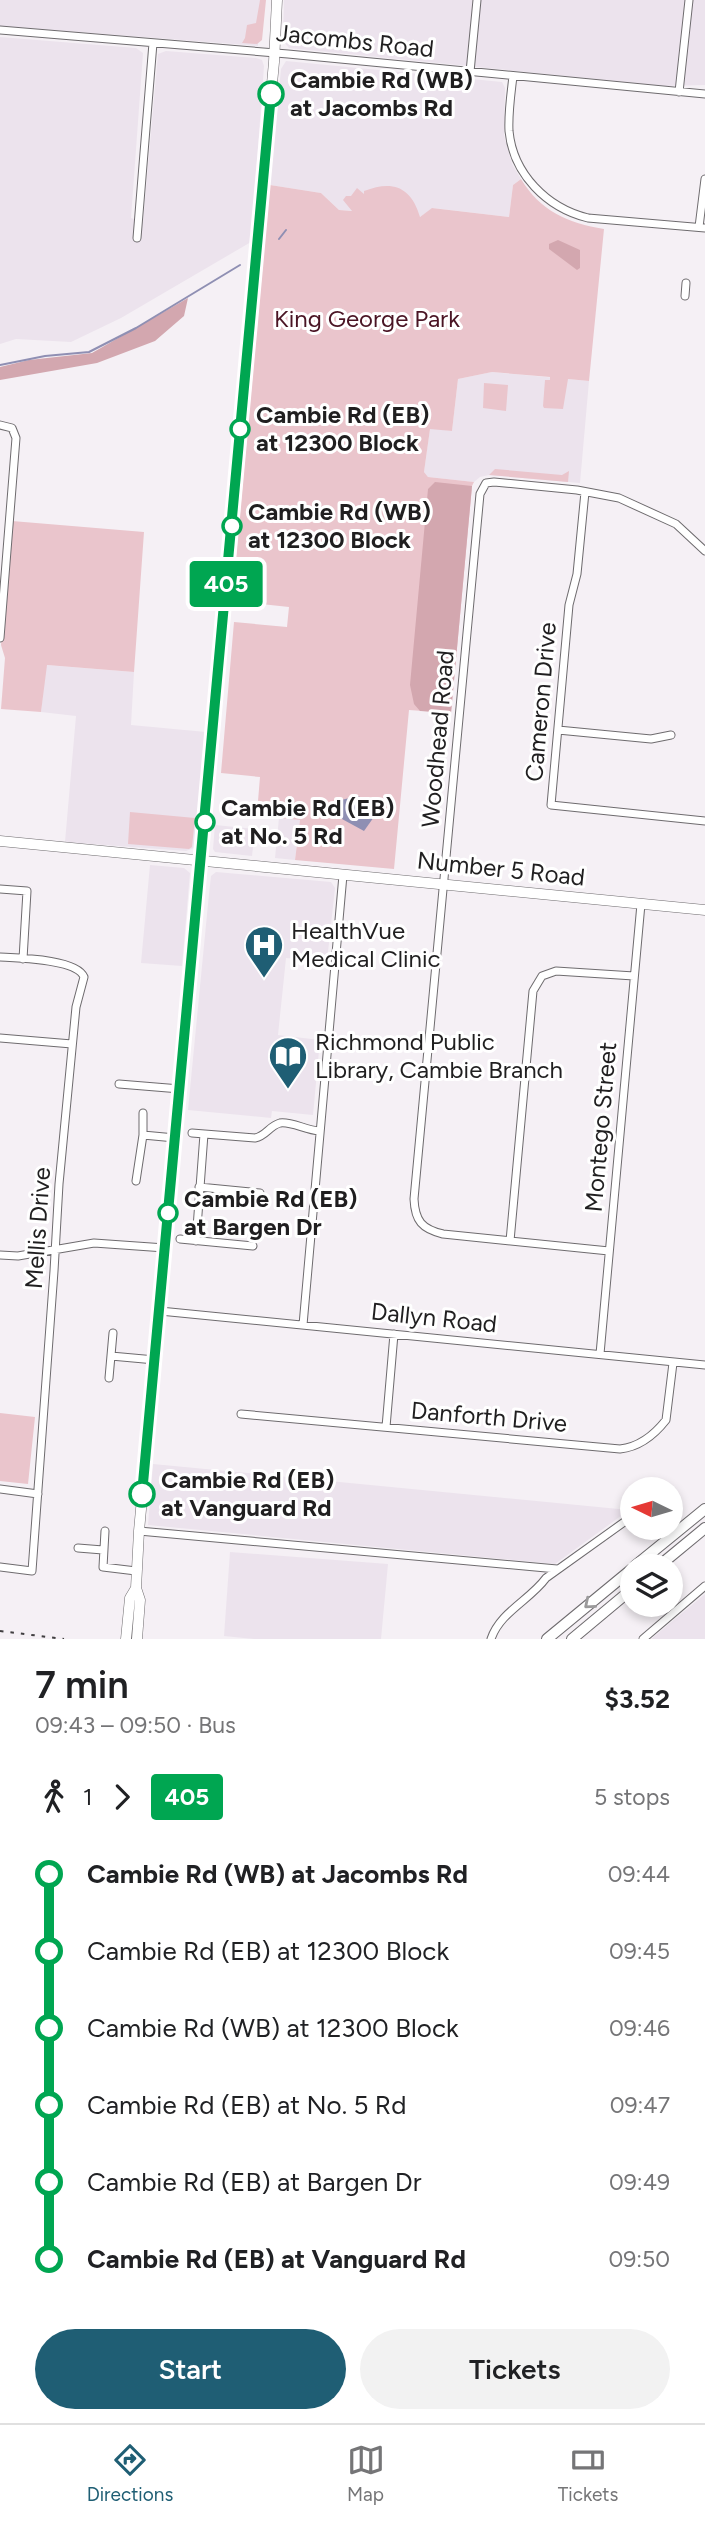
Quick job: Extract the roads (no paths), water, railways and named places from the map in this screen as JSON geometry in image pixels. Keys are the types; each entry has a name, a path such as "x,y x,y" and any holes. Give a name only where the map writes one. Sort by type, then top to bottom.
{"highway":[{"path":"649,1554 705,1507"},
{"path":"674,1554 705,1528"},
{"path":"547,1639 620,1578"},
{"path":"572,1639 620,1599"}],"main road":[{"path":"137,1639 140,1600 136,1588 136,1570 139,1531 275,52 277,0"},
{"name":"Number 5 Road","path":"0,841 705,910"},
{"path":"126,1639 131,1598 136,1588"}],"street":[{"path":"470,72 477,0"},
{"path":"679,92 688,0"},
{"name":"Jacombs Road","path":"0,30 275,52 705,94"},
{"path":"137,238 153,43"},
{"path":"513,76 509,120 513,149 527,178 551,201 572,213 588,218 702,228 705,179"},
{"path":"685,296 686,283"},
{"path":"0,425 12,428 16,438 0,638"},
{"name":"Woodhead Road","path":"585,492 494,482 482,487 414,1211 417,1220 427,1230 443,1234 609,1251"},
{"path":"585,492 620,498 676,524 705,551"},
{"name":"Cameron Drive","path":"585,492 577,574 569,605 551,805 705,821"},
{"path":"558,730 651,740 671,735"},
{"path":"303,1325 343,875"},
{"path":"0,889 27,891 23,959"},
{"name":"Montego Street","path":"600,1354 640,904"},
{"name":"Mellis Drive","path":"0,957 66,965 77,968 83,974 75,1007 32,1571 0,1567"},
{"path":"510,1241 533,991 542,976 556,971 634,976"},
{"path":"0,1038 72,1044"},
{"path":"119,1084 180,1089"},
{"path":"136,1181 143,1135 143,1113"},
{"path":"192,1133 255,1138 262,1137 273,1126 283,1122 305,1130 319,1131"},
{"path":"196,1241 204,1134"},
{"path":"143,1135 175,1138"},
{"path":"199,1187 260,1193"},
{"path":"180,1239 253,1246"},
{"path":"0,1255 18,1256 106,1243 165,1248"},
{"name":"Dallyn Road","path":"159,1311 705,1366"},
{"path":"109,1378 113,1334"},
{"path":"386,1427 394,1334"},
{"path":"111,1356 155,1360"},
{"name":"Danforth Drive","path":"241,1414 630,1448 639,1444 666,1420 673,1363"},
{"path":"0,1489 38,1494"},
{"path":"491,1639 496,1627 506,1616 557,1569 620,1525"},
{"path":"105,1531 103,1567 136,1570"},
{"path":"139,1531 557,1569"},
{"path":"78,1548 103,1550"},
{"path":"643,1639 705,1586"}],"water":[{"path":"358,796 381,807 364,831 342,819 341,800"}],"waterway":[{"path":"279,239 286,230"},
{"path":"0,365 45,356 89,352 136,328 240,265"}],"railway":[{"path":"0,1631 64,1639"}],"place":[{"name":"Cambie Rd (WB) at Jacombs Rd","path":"271,94"},
{"name":"Cambie Rd (EB) at 12300 Block","path":"240,429"},
{"name":"Cambie Rd (WB) at 12300 Block","path":"232,526"},
{"name":"Cambie Rd (EB) at No. 5 Rd","path":"205,822"},
{"name":"HealthVue Medical Clinic","path":"264,979"},
{"name":"Richmond Public Library, Cambie Branch","path":"288,1090"},
{"name":"Cambie Rd (EB) at Bargen Dr","path":"168,1213"},
{"name":"Cambie Rd (EB) at Vanguard Rd","path":"142,1494"}],"park label":[{"name":"King George Park","path":"367,319"}]}
